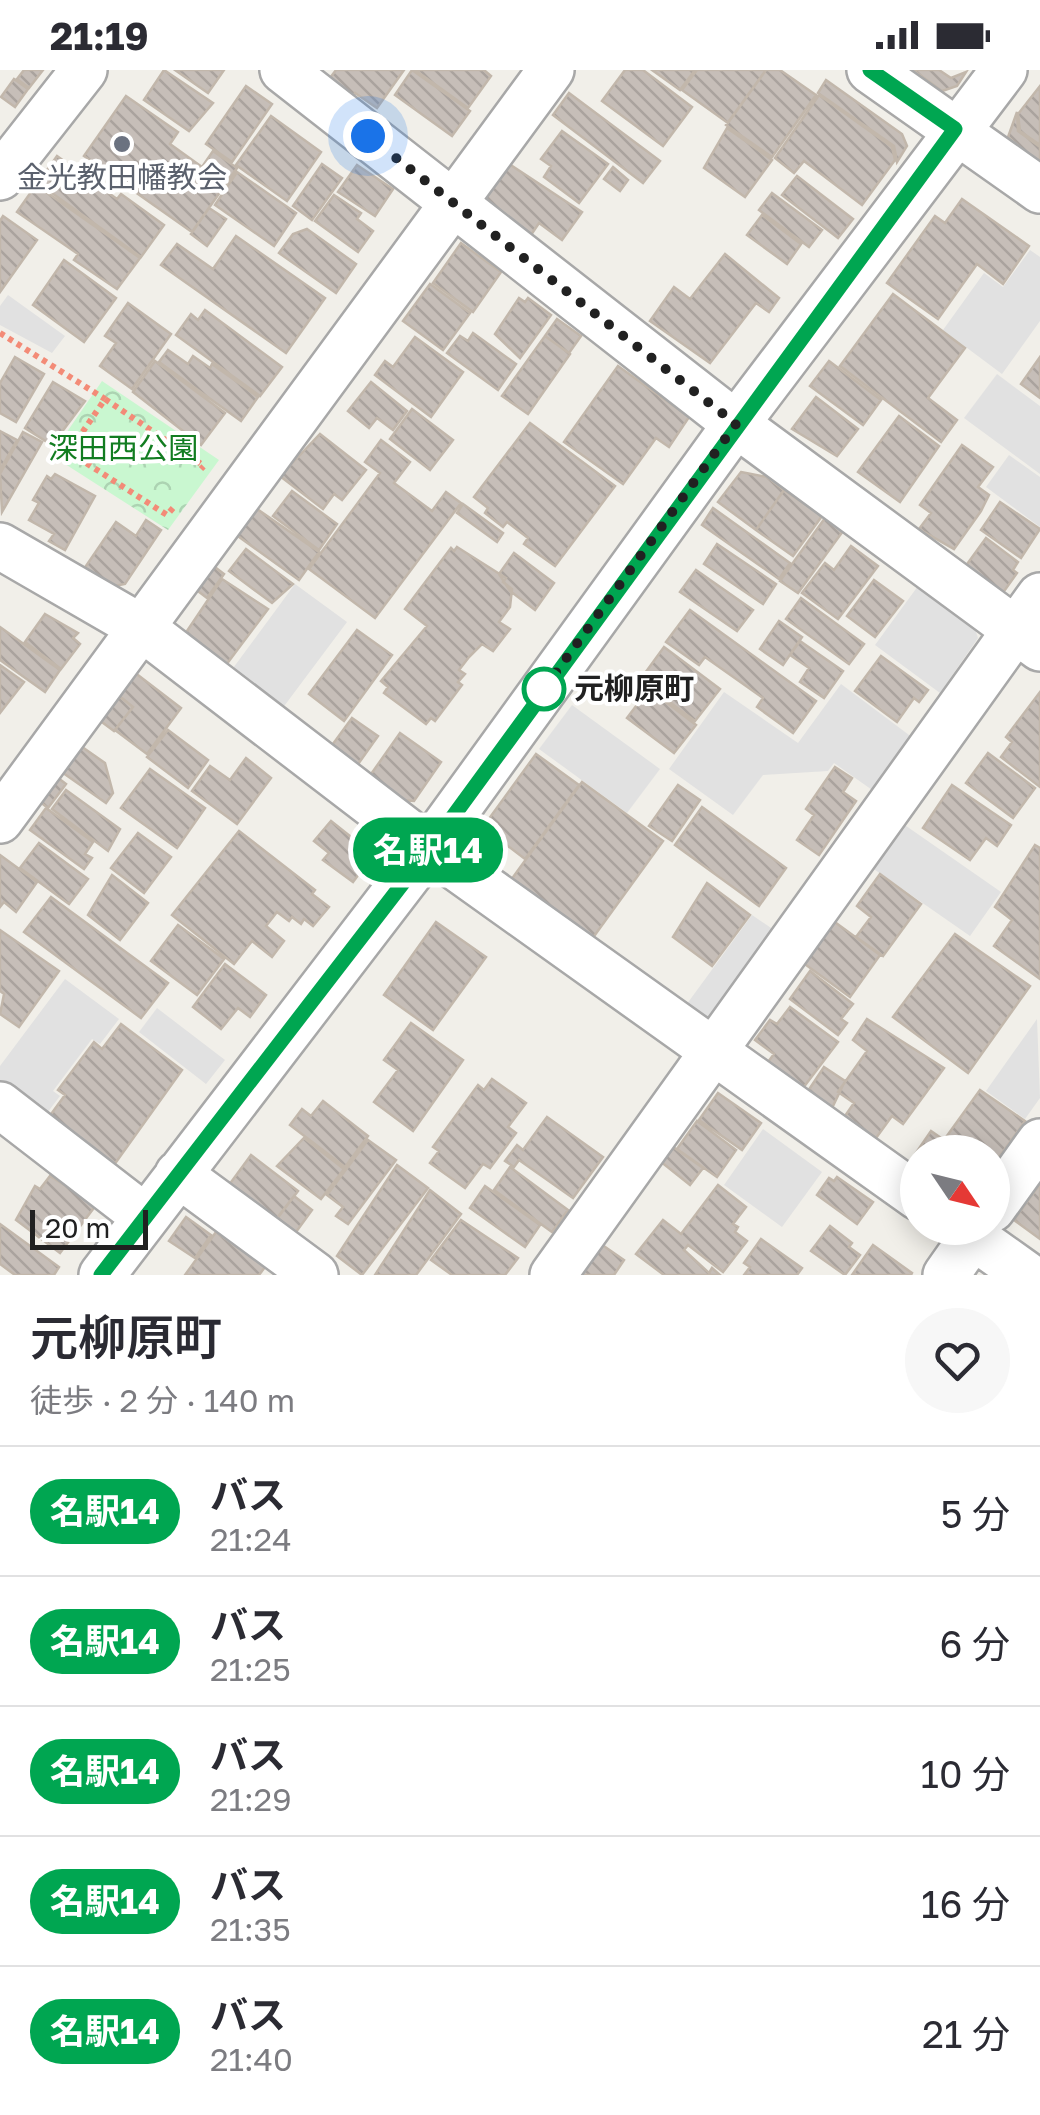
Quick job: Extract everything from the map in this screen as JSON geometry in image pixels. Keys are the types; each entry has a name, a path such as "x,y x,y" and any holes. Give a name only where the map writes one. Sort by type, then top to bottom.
{"street":[{"path":"4,165 84,70"},
{"path":"283,70 736,424 1032,625 713,1052 553,1275"},
{"path":"0,820 551,70"},
{"path":"870,70 1040,190"},
{"path":"102,1275 430,848 736,424 955,129 1004,70"},
{"path":"0,546 142,628 430,848 900,1183"},
{"path":"0,1105 145,1217"},
{"path":"1010,1182 1040,1142"},
{"path":"178,1174 315,1275"},
{"path":"946,1275 965,1245"},
{"path":"997,1245 1027,1275"}],"path":[{"path":"0,333 204,466 193,481"},
{"path":"105,399 69,452 167,515 182,495 219,522"}],"green space":[{"name":"深田西公園","path":"102,381 219,460 168,530 51,455"}],"shaded area":[{"path":"1030,250 1040,257 1040,321 1002,374 943,330 984,273 1003,287"},
{"path":"8,295 65,336 52,353 0,325 0,306"},
{"path":"997,374 1040,406 1040,474 964,418"},
{"path":"1009,455 1040,477 1040,527 986,487"},
{"path":"295,584 347,622 276,717 225,679"},
{"path":"918,586 974,626 978,638 940,693 875,645"},
{"path":"841,684 913,738 875,792 834,763 828,771 763,775 733,815 669,769 724,692 798,743"},
{"path":"572,705 660,769 627,813 539,749"},
{"path":"899,821 1001,892 970,936 868,865"},
{"path":"752,915 774,930 710,1018 692,1020 681,1012"},
{"path":"65,979 119,1019 100,1044 92,1039 53,1091 60,1096 41,1121 0,1090 0,1066"},
{"path":"157,1008 225,1060 206,1084 139,1032"},
{"path":"1037,1019 1040,1098 1025,1119 986,1091"},
{"path":"763,1129 822,1172 782,1227 724,1185"}],"building":[{"path":"24,70 43,70 29,88 17,79"},
{"path":"164,70 213,103 189,131 144,100"},
{"path":"175,70 224,70 208,93"},
{"path":"336,70 404,70 377,108 355,93 347,103 324,86"},
{"path":"412,70 470,111 452,136 395,95"},
{"path":"415,70 484,70 491,76 468,108"},
{"path":"625,70 643,70 692,107 663,146 602,101"},
{"path":"652,70 695,70 680,90"},
{"path":"697,70 766,70 728,123 682,90"},
{"path":"766,70 780,70 816,95 772,157 726,125"},
{"path":"913,70 939,70 951,78 966,72 957,86 942,91"},
{"path":"14,79 28,89 15,107 1,97"},
{"path":"826,80 902,134 907,146 897,162 894,146 818,93"},
{"path":"246,86 272,104 232,162 206,144"},
{"path":"1040,86 1040,145 1020,131 1018,114"},
{"path":"569,93 660,161 643,183 553,115"},
{"path":"819,95 892,147 895,160 862,205 804,161 794,173 775,158"},
{"path":"126,96 178,132 170,144 202,167 213,151 237,168 192,232 84,156"},
{"path":"1017,112 1018,131 1040,147 1040,165 1008,137"},
{"path":"271,116 321,152 287,201 236,165"},
{"path":"727,128 772,160 745,197 704,168"},
{"path":"562,131 608,164 579,203 544,177 551,166 541,159"},
{"path":"57,156 117,199 121,194 164,225 141,257 38,183"},
{"path":"506,162 582,212 562,240 539,223 525,244 473,206"},
{"path":"322,164 342,178 312,220 293,206"},
{"path":"357,165 393,189 375,216 338,192"},
{"path":"613,167 628,180 620,191 604,179"},
{"path":"237,172 296,213 274,246 215,205"},
{"path":"797,176 853,219 838,238 782,195"},
{"path":"36,185 140,258 117,289 74,260 78,254 17,212"},
{"path":"772,193 822,230 809,247 759,210"},
{"path":"334,195 361,213 357,219 373,231 358,252 315,221"},
{"path":"962,199 1029,246 1003,284 977,264 938,319 887,283 935,216 945,223"},
{"path":"209,208 226,219 207,246 191,234"},
{"path":"762,215 801,244 787,264 747,235"},
{"path":"3,216 37,240 0,292 0,221"},
{"path":"307,229 356,264 336,293 279,253 293,234"},
{"path":"236,236 325,298 286,353 161,265 177,244 213,269"},
{"path":"461,243 501,272 473,312 433,283"},
{"path":"725,254 779,298 769,312 756,303 710,363 650,321 674,287 690,299"},
{"path":"64,260 116,298 84,342 33,305"},
{"path":"430,284 470,313 443,350 403,321"},
{"path":"893,294 965,348 928,398 957,420 941,442 840,366"},
{"path":"519,298 525,302 528,298 551,315 520,358 495,334"},
{"path":"128,303 171,334 132,389 100,366 116,343 105,336"},
{"path":"205,310 282,367 260,396 176,335 191,314 198,320"},
{"path":"557,319 581,336 569,353 545,336"},
{"path":"473,333 516,364 498,390 447,353 460,336 468,341"},
{"path":"545,336 570,354 528,414 502,396"},
{"path":"415,337 463,372 431,417 375,375 385,361 393,367"},
{"path":"168,350 188,364 193,356 210,368 212,364 258,397 241,421 159,362"},
{"path":"15,357 44,374 16,422 0,413 0,383"},
{"path":"1040,357 1040,398 1021,384"},
{"path":"155,361 225,413 201,445 133,392"},
{"path":"829,361 881,400 863,425 810,386"},
{"path":"618,366 689,417 669,447 656,438 623,484 564,442"},
{"path":"53,382 85,401 52,445 25,428"},
{"path":"371,382 407,411 393,430 377,418 369,428 348,411"},
{"path":"816,397 858,429 837,456 792,429"},
{"path":"412,409 453,440 430,470 390,439"},
{"path":"899,416 939,446 900,502 858,472"},
{"path":"530,423 615,486 555,566 524,544 528,538 507,522 503,527 485,513 488,508 474,497"},
{"path":"0,431 17,440 0,470"},
{"path":"23,432 42,442 2,512 0,474"},
{"path":"320,434 366,470 342,500 334,494 323,509 280,476"},
{"path":"381,440 410,462 394,483 432,511 446,492 461,503 375,618 309,569 380,473 365,462"},
{"path":"962,445 993,467 978,487 989,495 954,549 919,529 931,513 920,505"},
{"path":"741,472 767,477 784,490 756,530 718,502"},
{"path":"55,474 95,496 65,550 49,541 54,534 29,520 39,503 33,500 47,476 51,479"},
{"path":"784,490 822,516 793,556 756,530"},
{"path":"292,491 337,524 319,550 273,516"},
{"path":"247,502 319,552 299,580 228,529"},
{"path":"1000,502 1040,529 1021,558 981,530"},
{"path":"463,504 503,533 497,542 457,513"},
{"path":"713,508 790,563 779,579 702,525"},
{"path":"825,518 843,531 798,593 780,581"},
{"path":"146,520 161,530 125,584 110,587 84,569 116,522 136,536"},
{"path":"986,538 1018,562 1013,570 1017,573 1002,594 965,567"},
{"path":"717,544 776,584 763,604 704,564"},
{"path":"851,546 878,566 838,619 802,593 825,563 834,570"},
{"path":"457,547 506,578 503,582 512,589 510,607 499,622 510,629 493,651 482,644 469,657 459,670 465,674 458,682 462,685 435,721 431,718 426,724 384,693 388,687 381,681 427,626 405,609 451,548 454,551"},
{"path":"246,549 293,584 272,603 229,571"},
{"path":"514,553 554,583 535,610 510,591 499,574"},
{"path":"203,558 224,574 207,598 186,582"},
{"path":"696,570 753,610 737,631 680,592"},
{"path":"222,579 268,609 226,665 185,634"},
{"path":"874,580 903,601 875,637 847,616"},
{"path":"801,598 864,644 849,664 786,619"},
{"path":"690,610 816,701 793,733 757,707 763,698 705,657 699,665 666,642"},
{"path":"45,614 78,633 73,638 80,644 61,669 25,642"},
{"path":"779,621 802,637 783,665 760,649"},
{"path":"0,627 60,670 45,692 0,660"},
{"path":"357,630 392,655 344,721 309,694"},
{"path":"800,641 843,671 824,698 800,682 809,668 790,655"},
{"path":"664,647 720,689 695,721 640,680"},
{"path":"881,656 928,690 919,702 914,698 897,722 855,691"},
{"path":"0,665 24,682 0,713"},
{"path":"134,672 181,708 147,754 115,730 133,707 117,694"},
{"path":"110,689 133,707 114,731 91,714"},
{"path":"649,689 696,725 674,753 627,718"},
{"path":"1040,692 1040,787 1001,757 1012,742 1006,737"},
{"path":"352,718 378,736 356,767 330,748"},
{"path":"168,730 208,760 188,788 147,757"},
{"path":"400,733 441,762 414,801 401,800 369,777"},
{"path":"75,742 105,763 113,793 106,803 56,768"},
{"path":"988,753 1035,788 1013,818 966,783"},
{"path":"536,754 579,785 525,859 483,827"},
{"path":"246,758 271,778 237,824 192,791 210,766 230,780"},
{"path":"835,767 852,778 843,792 856,801 819,855 797,840 814,815 806,809"},
{"path":"150,769 205,808 177,848 121,808"},
{"path":"49,771 66,784 48,808 31,795"},
{"path":"582,782 663,841 592,939 511,880"},
{"path":"678,785 700,800 672,841 649,826"},
{"path":"952,785 1011,825 997,846 986,838 970,860 923,828"},
{"path":"66,790 120,829 108,851 52,809"},
{"path":"702,807 786,868 759,906 675,845"},
{"path":"46,808 93,842 85,854 92,858 84,869 30,830"},
{"path":"331,821 360,844 355,848 363,854 359,861 365,866 353,882 323,860 329,853 314,841"},
{"path":"239,831 315,890 312,894 329,907 313,926 304,919 301,924 292,917 289,921 277,912 266,926 284,941 272,957 252,941 234,964 172,915"},
{"path":"138,833 171,857 144,893 111,868"},
{"path":"39,843 88,879 69,904 20,868"},
{"path":"1035,845 1040,848 1040,979 994,946 1012,920 995,907"},
{"path":"0,855 37,882 16,912 4,902 0,907"},
{"path":"880,874 921,904 883,956 856,937 871,917 857,906"},
{"path":"112,875 148,903 120,940 88,915"},
{"path":"707,883 750,915 712,966 673,937"},
{"path":"51,897 168,983 141,1018 24,932"},
{"path":"832,920 880,955 850,997 802,962"},
{"path":"436,922 486,957 433,1030 384,995"},
{"path":"178,925 224,959 197,995 151,961"},
{"path":"0,930 59,971 19,1027 0,1014 4,994 0,991"},
{"path":"955,934 1030,986 968,1073 893,1017"},
{"path":"225,964 266,995 250,1017 238,1008 221,1029 193,1007"},
{"path":"810,971 853,1004 841,1019 847,1023 838,1035 790,999"},
{"path":"790,1007 838,1042 803,1088 768,1062 774,1054 755,1040 770,1020 777,1024"},
{"path":"867,1019 944,1068 903,1124 892,1116 876,1138 845,1116 854,1103 838,1092 867,1051 853,1040"},
{"path":"411,1023 463,1060 413,1131 374,1102 398,1070 384,1060"},
{"path":"121,1024 182,1070 114,1165 49,1117 65,1095 58,1090 94,1042 102,1049"},
{"path":"824,1067 845,1081 832,1108 808,1091"},
{"path":"492,1079 526,1103 508,1127 516,1133 490,1168 483,1164 465,1188 430,1163 439,1151 433,1147 478,1085 484,1090"},
{"path":"980,1090 1025,1121 1010,1142 1010,1135 948,1135"},
{"path":"718,1093 761,1123 742,1150 699,1120"},
{"path":"323,1101 368,1136 345,1167 290,1125 302,1109 311,1116"},
{"path":"547,1117 603,1157 573,1198 519,1160 514,1167 505,1161 517,1145 523,1150"},
{"path":"697,1121 736,1150 717,1177 677,1149"},
{"path":"304,1138 344,1169 321,1199 277,1166"},
{"path":"368,1140 396,1160 348,1224 336,1216 343,1207 327,1195"},
{"path":"666,1142 703,1168 690,1185 655,1157"},
{"path":"251,1155 298,1191 276,1220 229,1185"},
{"path":"397,1165 428,1188 362,1275 337,1256"},
{"path":"510,1167 568,1210 552,1232 494,1190"},
{"path":"50,1176 96,1205 60,1253 16,1220 35,1186 40,1189"},
{"path":"837,1177 873,1202 857,1224 817,1195 829,1178 834,1181"},
{"path":"1040,1184 1040,1239 1014,1220"},
{"path":"718,1185 746,1207 733,1224 738,1227 735,1232 747,1241 723,1272 688,1245 684,1250 709,1273 712,1268 720,1275 664,1275 636,1254 663,1220 681,1234"},
{"path":"485,1186 540,1225 525,1247 470,1208"},
{"path":"430,1190 461,1214 416,1275 375,1275"},
{"path":"294,1196 312,1210 296,1232 277,1218"},
{"path":"186,1217 211,1235 195,1258 169,1241"},
{"path":"461,1220 518,1258 505,1275 452,1275 431,1260"},
{"path":"0,1224 59,1267 54,1275 15,1275 0,1264"},
{"path":"830,1226 852,1243 849,1247 860,1255 845,1275 811,1251"},
{"path":"216,1232 265,1267 259,1275 185,1275"},
{"path":"761,1239 802,1268 797,1275 744,1275 750,1267 744,1263"},
{"path":"598,1242 624,1260 614,1275 575,1275"},
{"path":"873,1245 912,1273 911,1275 852,1275"}],"bus line":[{"name":"名駅14","path":"101,1275 430,848 955,129 870,70"}],"place":[{"name":"金光教田幡教会","path":"122,144"},
{"name":"元柳原町","path":"544,689"}],"route":[{"path":"368,136 736,424 539,696 544,689"}]}
